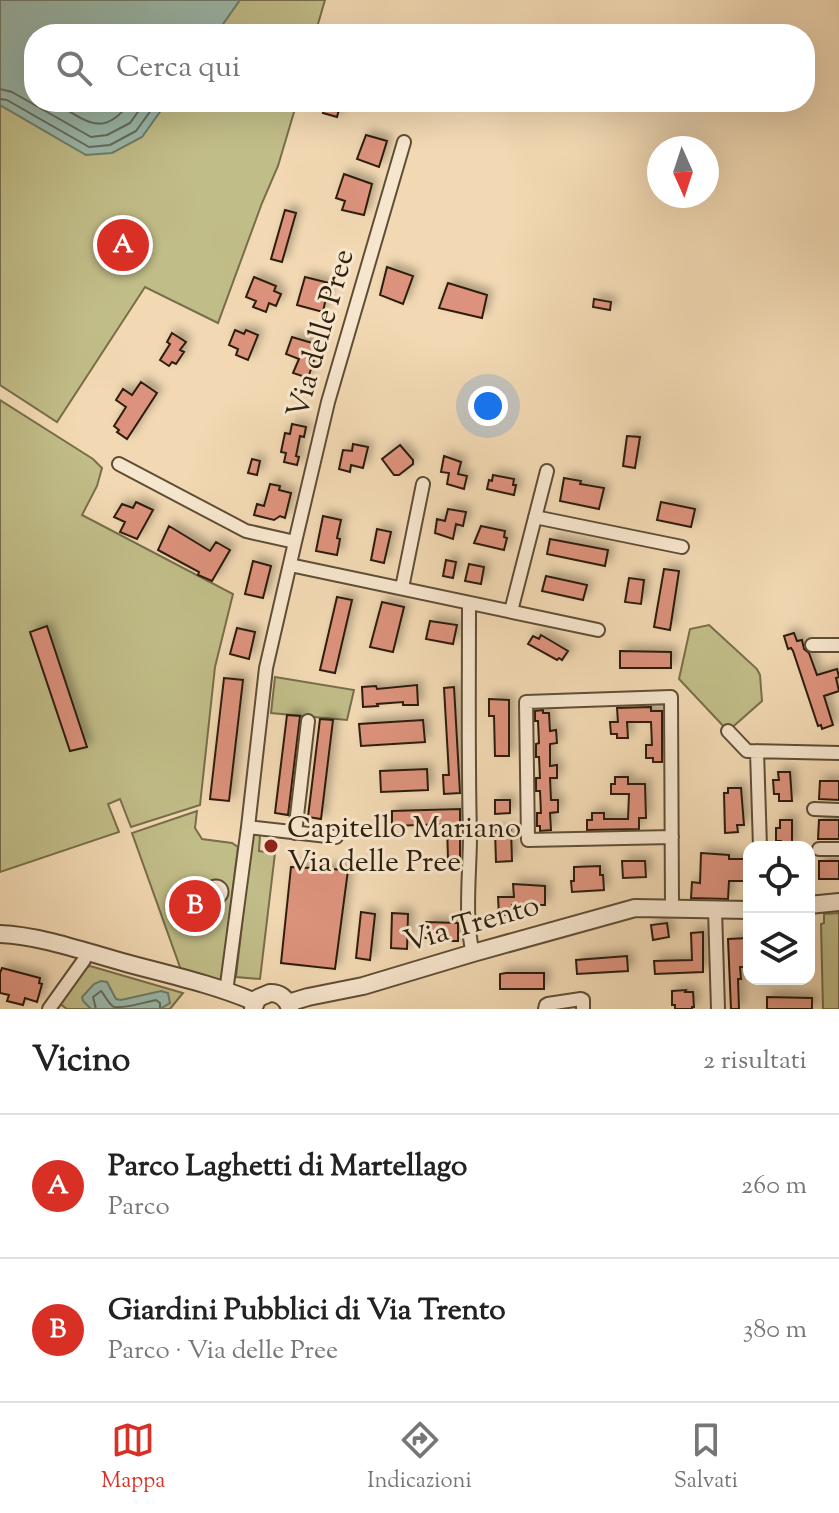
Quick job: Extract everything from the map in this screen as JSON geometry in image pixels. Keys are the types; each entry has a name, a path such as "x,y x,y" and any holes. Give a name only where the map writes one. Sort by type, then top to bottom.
{"street":[{"name":"Via delle Pree","path":"226,992 266,668 328,402 404,142"},
{"path":"119,464 246,531 295,542"},
{"path":"511,611 547,471"},
{"path":"402,588 423,484"},
{"path":"535,517 682,547"},
{"path":"290,565 598,630"},
{"path":"469,603 468,767 473,953"},
{"path":"812,645 839,645"},
{"path":"672,837 528,840 526,702 671,697 672,837 672,907"},
{"path":"295,833 308,721"},
{"path":"728,731 747,751 839,753"},
{"path":"757,751 760,841"},
{"path":"814,809 839,810"},
{"path":"248,827 336,837"},
{"path":"819,849 839,849"},
{"path":"815,904 839,902"},
{"name":"Via Trento","path":"254,1006 265,993 283,996 289,1006 308,997 363,986 635,908 743,910"},
{"path":"715,909 718,1009"},
{"path":"0,934 43,940 87,952 226,992 254,1006"},
{"path":"49,1009 83,963 87,952"},
{"path":"545,1009 548,1004 581,999 583,1009"}],"shaded area":[{"path":"0,0 325,0 318,24 24,24 24,112 294,112 278,166 218,323 145,287 57,422 0,385"},
{"path":"0,400 93,459 102,468 97,486 82,515 233,594 215,667 200,805 131,827 120,799 108,804 119,832 0,872"},
{"path":"709,625 760,675 762,701 728,731 679,679 690,629"},
{"path":"275,677 354,690 347,720 271,713"},
{"path":"197,811 195,828 202,839 232,843 238,847 221,984 181,970 132,833"},
{"path":"254,834 260,835 259,851 275,853 260,979 236,977"},
{"path":"839,913 839,1009 823,1009 821,924 824,923 824,914"},
{"path":"90,966 183,993 170,1009 67,1009 59,1003 83,969"}],"water":[{"path":"0,0 240,0 223,24 24,24 24,112 160,112 142,137 112,153 86,155 0,105"},
{"path":"101,981 107,982 116,999 161,991 168,993 170,1003 160,1009 91,1009 82,997"}],"building":[{"path":"323,112 338,112 337,117"},
{"path":"366,135 387,141 379,167 357,159"},
{"path":"344,174 372,184 364,215 342,210 345,201 336,198"},
{"path":"285,210 296,213 282,262 271,259"},
{"path":"387,267 413,276 403,304 380,295"},
{"path":"254,277 276,286 274,291 281,294 276,306 269,303 266,312 253,307 256,301 246,297"},
{"path":"305,277 329,283 323,312 297,305"},
{"path":"448,283 487,295 482,318 439,308"},
{"path":"594,299 611,302 610,310 593,307"},
{"path":"235,330 258,335 248,360 236,355 238,349 229,345"},
{"path":"172,333 186,342 176,364 172,362 169,366 160,360 170,344 167,342"},
{"path":"292,337 319,345 308,378 293,373 299,359 286,354"},
{"path":"141,382 157,393 127,439 114,426 126,407 116,400 123,389 132,395"},
{"path":"292,424 306,427 304,437 300,436 297,465 284,462 286,453 281,452 285,433 290,434"},
{"path":"627,436 640,437 635,468 623,466"},
{"path":"353,444 368,447 363,468 351,465 350,472 339,469 343,450 352,451"},
{"path":"400,445 413,464 399,475 394,475 382,459"},
{"path":"444,456 461,462 458,474 467,476 464,489 447,484 449,473 441,472"},
{"path":"252,459 260,461 257,475 248,473"},
{"path":"493,475 514,479 514,495 487,489"},
{"path":"564,478 604,488 599,509 560,501"},
{"path":"270,484 291,493 285,518 280,516 274,520 254,515 257,504 264,506"},
{"path":"136,502 153,510 137,539 120,532 125,522 114,517 122,504 133,508"},
{"path":"661,502 695,509 691,527 657,520"},
{"path":"448,509 466,512 463,526 456,524 453,539 435,533 437,519 445,521"},
{"path":"323,516 341,520 337,555 316,551"},
{"path":"169,526 210,551 216,542 230,550 212,581 158,550"},
{"path":"481,526 505,531 504,550 474,543"},
{"path":"377,529 391,532 384,563 371,560"},
{"path":"550,539 608,550 605,566 547,554"},
{"path":"446,560 456,562 453,578 443,576"},
{"path":"253,561 271,566 263,598 245,594"},
{"path":"469,564 484,567 481,584 465,581"},
{"path":"664,569 679,571 670,630 654,627"},
{"path":"546,576 587,585 583,600 542,591"},
{"path":"629,578 644,580 641,604 625,602"},
{"path":"337,597 352,600 335,673 320,670"},
{"path":"382,602 404,607 393,652 370,647"},
{"path":"430,621 457,625 453,644 426,639"},
{"path":"47,626 87,747 70,751 30,632"},
{"path":"237,628 255,632 249,659 230,654"},
{"path":"794,633 797,641 802,640 817,675 837,669 839,691 824,696 833,725 822,729 821,725 818,726 793,651 788,649 784,636"},
{"path":"541,635 568,651 562,660 528,644 533,636 539,639"},
{"path":"620,651 671,652 671,668 620,668"},
{"path":"224,678 243,680 229,801 210,799"},
{"path":"417,685 418,705 403,705 403,702 363,707 362,687 376,686 377,689"},
{"path":"454,687 460,793 444,794 443,775 449,775 444,688"},
{"path":"489,699 509,700 509,756 495,756 494,716 489,716"},
{"path":"651,707 651,711 662,711 662,762 646,758 646,745 652,745 651,722 627,722 628,738 617,738 617,734 611,734 610,722 618,722 617,708"},
{"path":"543,710 543,713 549,713 550,731 556,730 557,743 550,744 550,766 557,765 557,778 550,778 551,800 558,800 558,812 550,813 551,830 540,831 540,826 537,826 537,813 541,813 540,791 536,791 536,778 540,778 539,757 536,757 536,744 539,743 535,711"},
{"path":"287,715 300,716 288,815 275,813"},
{"path":"320,719 333,720 321,819 308,817"},
{"path":"423,720 425,742 361,746 359,724"},
{"path":"427,769 428,790 381,792 380,771"},
{"path":"778,772 790,772 792,801 779,801 779,794 774,794 773,780 779,780"},
{"path":"615,777 628,777 628,784 645,784 646,818 639,818 639,829 587,830 587,820 592,820 592,813 604,813 604,819 628,819 629,794 611,794"},
{"path":"820,781 839,781 839,800 819,799"},
{"path":"728,788 741,788 744,825 737,825 738,832 725,833 724,793 728,793"},
{"path":"495,800 510,800 510,813 495,814"},
{"path":"460,809 460,859 448,859 447,824 392,826 392,811"},
{"path":"780,820 792,820 792,841 776,841 776,828 780,828"},
{"path":"819,820 839,820 839,839 818,839"},
{"path":"495,830 511,830 512,861 496,862"},
{"path":"701,853 743,859 743,881 729,881 728,899 691,898 692,882 700,883"},
{"path":"622,861 645,861 646,877 623,878"},
{"path":"819,861 839,861 839,879 819,879"},
{"path":"600,866 604,890 572,892 574,867"},
{"path":"291,867 348,870 335,969 281,963"},
{"path":"513,884 545,886 545,905 512,905 513,915 499,915 498,897 514,897"},
{"path":"361,912 375,914 370,960 356,958"},
{"path":"392,913 408,914 407,949 391,948"},
{"path":"426,922 458,923 458,941 425,938"},
{"path":"667,923 669,937 653,940 651,925"},
{"path":"703,932 703,972 655,974 654,961 692,960 691,933"},
{"path":"743,938 743,967 740,967 741,979 738,979 739,1009 731,1009 728,939"},
{"path":"627,956 628,971 577,974 576,960"},
{"path":"2,968 40,978 39,983 42,984 37,1002 25,998 23,1005 7,1001 9,995 0,993"},
{"path":"544,973 544,989 500,989 500,974"},
{"path":"672,991 693,992 694,1007 675,1009"},
{"path":"767,997 812,998 812,1009 767,1009"}],"place":[{"name":"Parco Laghetti di Martellago","path":"123,245"},
{"name":"Capitello Mariano Via delle Pree","path":"271,846"},
{"name":"Giardini Pubblici di Via Trento","path":"195,906"}]}
